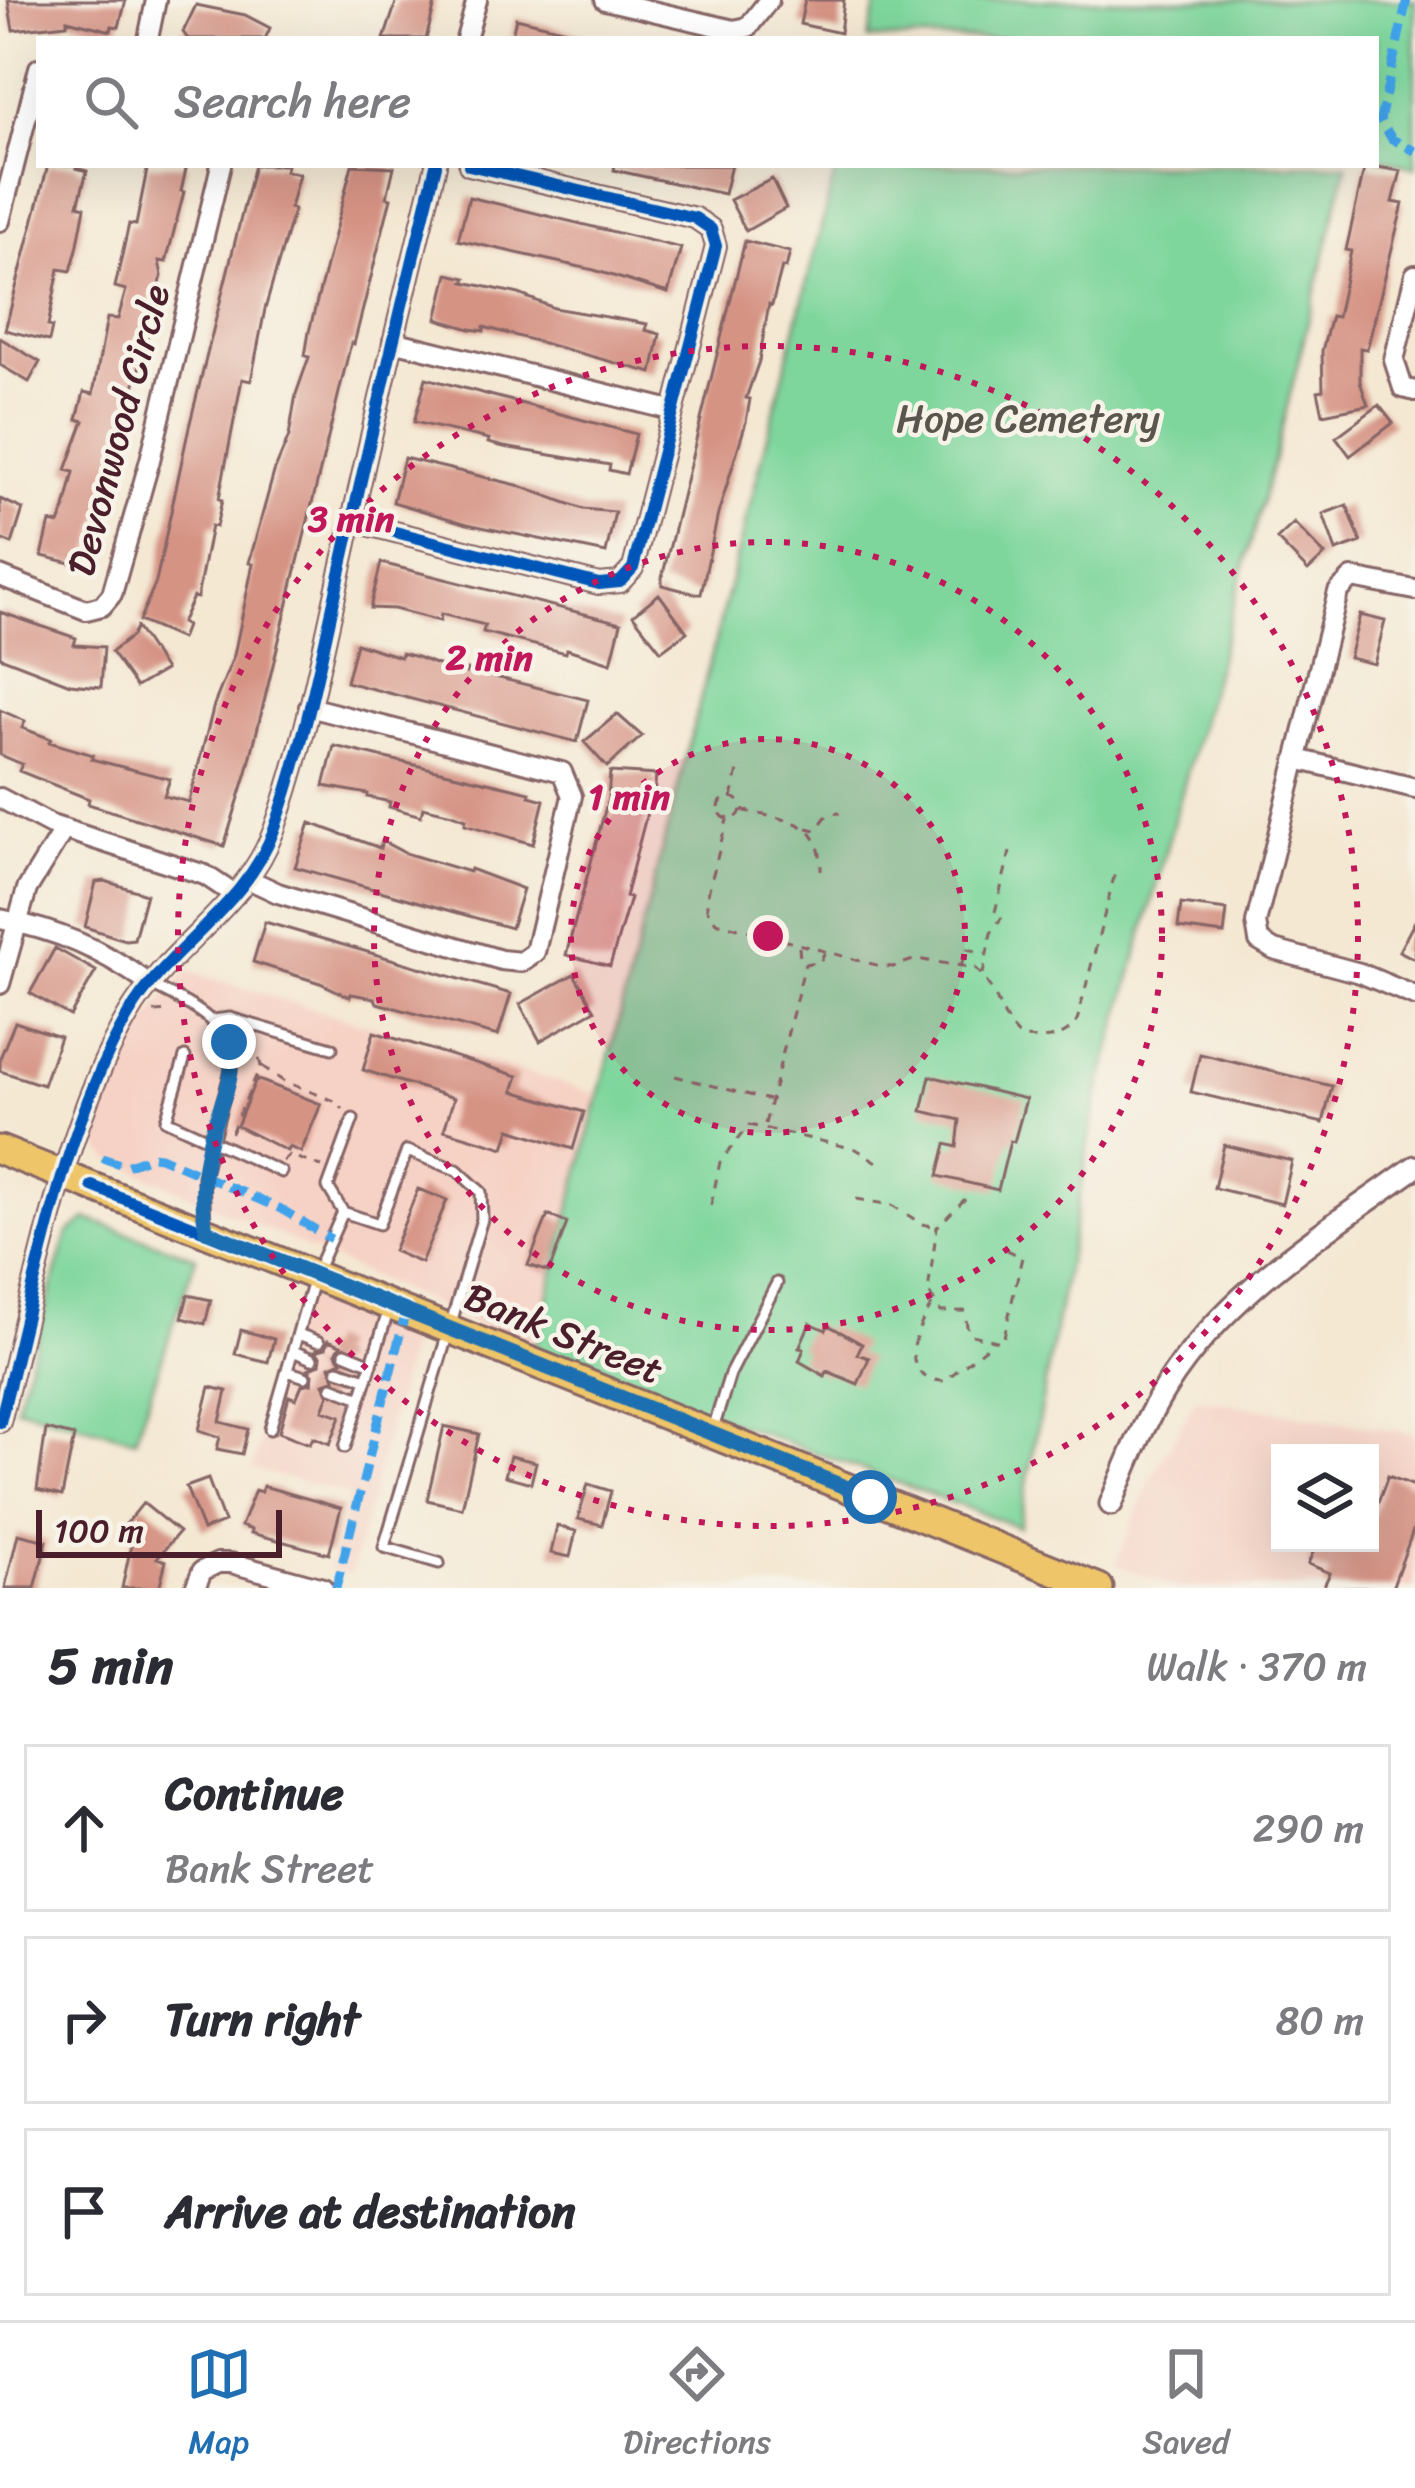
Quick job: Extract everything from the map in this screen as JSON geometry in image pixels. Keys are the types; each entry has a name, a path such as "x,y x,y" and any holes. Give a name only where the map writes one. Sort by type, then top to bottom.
{"main road":[{"name":"Bank Street","path":"0,1150 1091,1586"}],"street":[{"path":"149,36 156,0"},
{"path":"467,36 476,0"},
{"path":"605,0 734,30 748,27 769,0"},
{"path":"0,221 36,80"},
{"name":"Devonwood Circle","path":"0,576 86,610 102,606 112,594 150,460 220,168"},
{"path":"0,1422 64,1175 106,1058 148,983 236,896 273,832 309,707 435,168"},
{"path":"352,521 599,584 620,582 633,568 716,246 711,230 694,218 482,168"},
{"path":"1415,274 1394,360 1403,388 1415,391"},
{"path":"393,341 671,410"},
{"path":"1415,590 1370,579 1352,578 1344,583 1256,923 1259,941 1274,950 1360,973 1415,996"},
{"path":"248,879 278,893 501,960 521,962 535,952 572,796 562,772 309,707"},
{"path":"1297,759 1415,788"},
{"path":"0,798 64,830 206,875 236,896"},
{"path":"0,984 8,921 64,830"},
{"path":"8,921 76,939 148,983"},
{"path":"1111,1504 1166,1387 1204,1335 1272,1269 1415,1167"},
{"path":"195,1588 202,1571 224,1562 323,1588"}],"lane":[{"path":"148,983 213,1020 234,1058 209,1143 201,1190 206,1231"},
{"path":"213,1020 230,1018 332,1048"},
{"path":"184,1057 166,1120 281,1172"},
{"path":"353,1119 328,1187 343,1211 379,1224 407,1151 458,1170 481,1192 482,1219 384,1547 439,1563"},
{"path":"270,1429 315,1274 343,1211"},
{"path":"711,1434 730,1374 777,1283"},
{"path":"345,1448 390,1305"},
{"path":"298,1334 319,1342"},
{"path":"292,1352 312,1359"},
{"path":"345,1354 372,1364"},
{"path":"338,1370 367,1379"},
{"path":"287,1371 305,1377"},
{"path":"332,1387 361,1398"}],"path":[{"path":"731,800 739,766"},
{"path":"718,800 740,802 742,811 737,818 719,814 718,800"},
{"path":"742,811 816,830 828,814 840,813"},
{"path":"728,816 706,897 710,915 723,926 880,966 916,959 975,968 1000,1000 1007,1025 1021,1038 1052,1039 1065,1035 1077,1021 1114,873"},
{"path":"805,828 820,844 821,871"},
{"path":"995,912 1010,852"},
{"path":"982,975 995,925 1002,917"},
{"path":"800,946 800,959 806,964"},
{"path":"961,966 967,949 986,953"},
{"path":"806,964 820,961 825,952"},
{"path":"764,1126 806,964"},
{"path":"261,1065 283,1081 337,1102 353,1119"},
{"path":"675,1076 771,1100"},
{"path":"711,1205 720,1162 749,1125 856,1149 880,1163"},
{"path":"856,1199 892,1205 922,1224 937,1227"},
{"path":"965,1199 937,1227 928,1282 933,1304 941,1312 965,1311 968,1334 993,1342 1004,1336 1022,1257 1005,1249"},
{"path":"933,1304 913,1341 916,1369 925,1377 944,1381 993,1342"}],"shaded area":[{"path":"187,971 601,1095 534,1350 108,1158 91,1136 130,1042"},
{"path":"301,1295 411,1339 351,1575 330,1570 349,1494 252,1469"},
{"path":"1196,1398 1415,1434 1415,1588 1175,1588 1116,1564 1152,1477"}],"green space":[{"path":"878,0 1415,0 1415,168 1379,158 1379,36 869,36"},
{"name":"Hope Cemetery","path":"836,168 1346,168 1275,455 1097,1099 1019,1527 534,1350"},
{"path":"87,1219 196,1257 135,1439 16,1407 68,1233"}],"building":[{"path":"8,0 126,0 119,27 112,26 111,31 67,20 67,24 13,30"},
{"path":"397,0 436,0 427,36 385,36"},
{"path":"805,0 844,0 840,33 800,24"},
{"path":"196,5 245,15 270,28 266,36 186,36 183,32"},
{"path":"516,18 583,34 583,36 512,36"},
{"path":"47,168 87,171 78,205 85,207 77,249 71,271 59,269 49,341 5,330"},
{"path":"147,168 186,168 166,262 159,261 162,276 157,295 153,294 145,329 149,330 87,567 42,556 50,522 59,524 64,512 74,472 66,470 84,421 77,419 84,392 93,394 107,318 118,319 126,290 115,287 129,224 136,225"},
{"path":"253,168 286,168 299,174 290,208 294,209 265,309 251,381 242,379 216,527 211,526 197,598 193,597 181,623 186,626 181,639 139,621 156,582"},
{"path":"351,168 394,168 387,197 391,198 247,772 224,846 88,804 89,799 19,771 22,764 0,755 0,710 25,721 22,728 51,739 49,742 93,755 91,759 170,779 164,796 189,802 214,705 234,655 253,564 249,563 289,436 309,357 305,356"},
{"path":"614,168 730,168 724,194"},
{"path":"1364,168 1401,171 1393,202 1403,204 1367,349 1360,348 1360,382 1368,405 1323,414 1318,391 1323,390 1322,351 1331,316 1337,317 1351,251 1346,250"},
{"path":"772,179 786,208 746,231 730,200"},
{"path":"469,197 681,248 668,293 594,270 458,240"},
{"path":"745,241 790,252 769,304 759,361 746,398 750,399 746,422 718,514 701,594 697,594 662,585 662,578"},
{"path":"448,274 554,308 647,324 645,330 660,334 652,373 484,327 484,331 470,329 437,319"},
{"path":"0,338 40,362 29,382 0,365"},
{"path":"426,378 636,434 626,474 609,470 610,465 504,447 488,443 489,439 414,422"},
{"path":"1379,405 1393,423 1350,456 1336,437"},
{"path":"404,458 517,485 583,509 615,512 606,553 467,524 393,502"},
{"path":"0,499 23,509 12,544 0,539"},
{"path":"1347,505 1361,542 1336,551 1323,514"},
{"path":"1294,523 1325,555 1308,571 1277,539"},
{"path":"381,563 621,623 611,663 483,632 485,625 441,614 440,621 370,608"},
{"path":"659,594 687,632 661,651 633,615"},
{"path":"0,612 76,638 74,645 104,647 101,687 70,684 0,657"},
{"path":"1360,615 1385,621 1374,664 1349,658"},
{"path":"136,627 165,670 136,687 111,652"},
{"path":"356,643 453,671 467,670 588,700 577,742 346,682"},
{"path":"617,714 642,736 607,767 584,742"},
{"path":"334,746 530,792 529,796 544,800 533,844 465,824 466,819 452,814 423,807 421,816 389,807 390,802 368,794 324,786"},
{"path":"610,772 656,775 653,805 649,805 610,966 566,955 608,799"},
{"path":"310,823 380,848 382,841 405,853 470,869 523,889 511,928 295,867"},
{"path":"96,882 146,894 134,939 85,927"},
{"path":"1181,904 1227,910 1224,934 1178,928"},
{"path":"1415,921 1415,959 1399,951"},
{"path":"265,922 511,994 498,1036 377,1003 375,998 350,997 253,962"},
{"path":"55,948 96,971 70,1016 30,993"},
{"path":"574,974 595,1010 540,1041 520,1004"},
{"path":"15,1022 60,1037 43,1085 0,1071 0,1058"},
{"path":"374,1032 518,1076 513,1091 584,1112 573,1149 510,1129 504,1148 444,1130 454,1098 363,1070"},
{"path":"1200,1054 1332,1086 1323,1123 1191,1092"},
{"path":"930,1076 1026,1099 998,1190 938,1176 946,1144 957,1147 960,1120 922,1111"},
{"path":"256,1079 321,1104 301,1152 289,1147 287,1151 237,1126"},
{"path":"1224,1145 1292,1161 1282,1204 1214,1188"},
{"path":"418,1189 447,1200 421,1263 393,1251"},
{"path":"548,1215 567,1223 549,1272 528,1265"},
{"path":"188,1295 211,1300 205,1324 182,1318"},
{"path":"810,1323 826,1330 828,1325 862,1344 857,1354 869,1358 858,1384 827,1371 825,1376 799,1361 804,1349 799,1348"},
{"path":"241,1330 274,1339 268,1362 235,1354"},
{"path":"328,1340 341,1345 336,1353 342,1361 330,1366 335,1379 324,1383 329,1395 323,1410 341,1416 330,1444 313,1437 310,1444 279,1432 289,1396 296,1399 302,1385 312,1383 308,1369 320,1364 315,1351 326,1348"},
{"path":"210,1387 227,1391 220,1422 248,1429 242,1454 217,1449 220,1437 199,1430"},
{"path":"444,1426 479,1434 462,1508 427,1500"},
{"path":"46,1429 74,1436 62,1496 37,1490"},
{"path":"510,1456 536,1462 531,1483 505,1476"},
{"path":"1388,1476 1415,1486 1415,1525 1392,1588 1323,1588 1330,1573 1308,1564 1313,1552 1379,1552 1379,1500"},
{"path":"208,1479 224,1522 203,1530 186,1487"},
{"path":"588,1484 611,1491 602,1525 578,1519"},
{"path":"263,1486 341,1508 329,1554 251,1533 241,1526 255,1490 261,1492"},
{"path":"143,1503 179,1532 157,1558 166,1561 159,1588 122,1588 133,1536 123,1528"},
{"path":"557,1526 576,1531 570,1557 551,1553"},
{"path":"18,1534 47,1541 35,1588 5,1588"}],"marked path":[{"path":"1407,0 1380,120 1392,139 1415,151"},
{"path":"102,1158 126,1166 160,1157 281,1209 331,1239"},
{"path":"336,1588 406,1311"}],"cycle path":[{"path":"0,1422 52,1212 106,1058 146,990 245,882 274,830 313,694 435,168"},
{"path":"352,521 599,584 620,582 633,568 716,246 711,229 695,218 482,168"},
{"path":"92,1186 406,1311"}],"route":[{"path":"229,1042 234,1058 231,1074 202,1177 206,1231 870,1497"}]}
